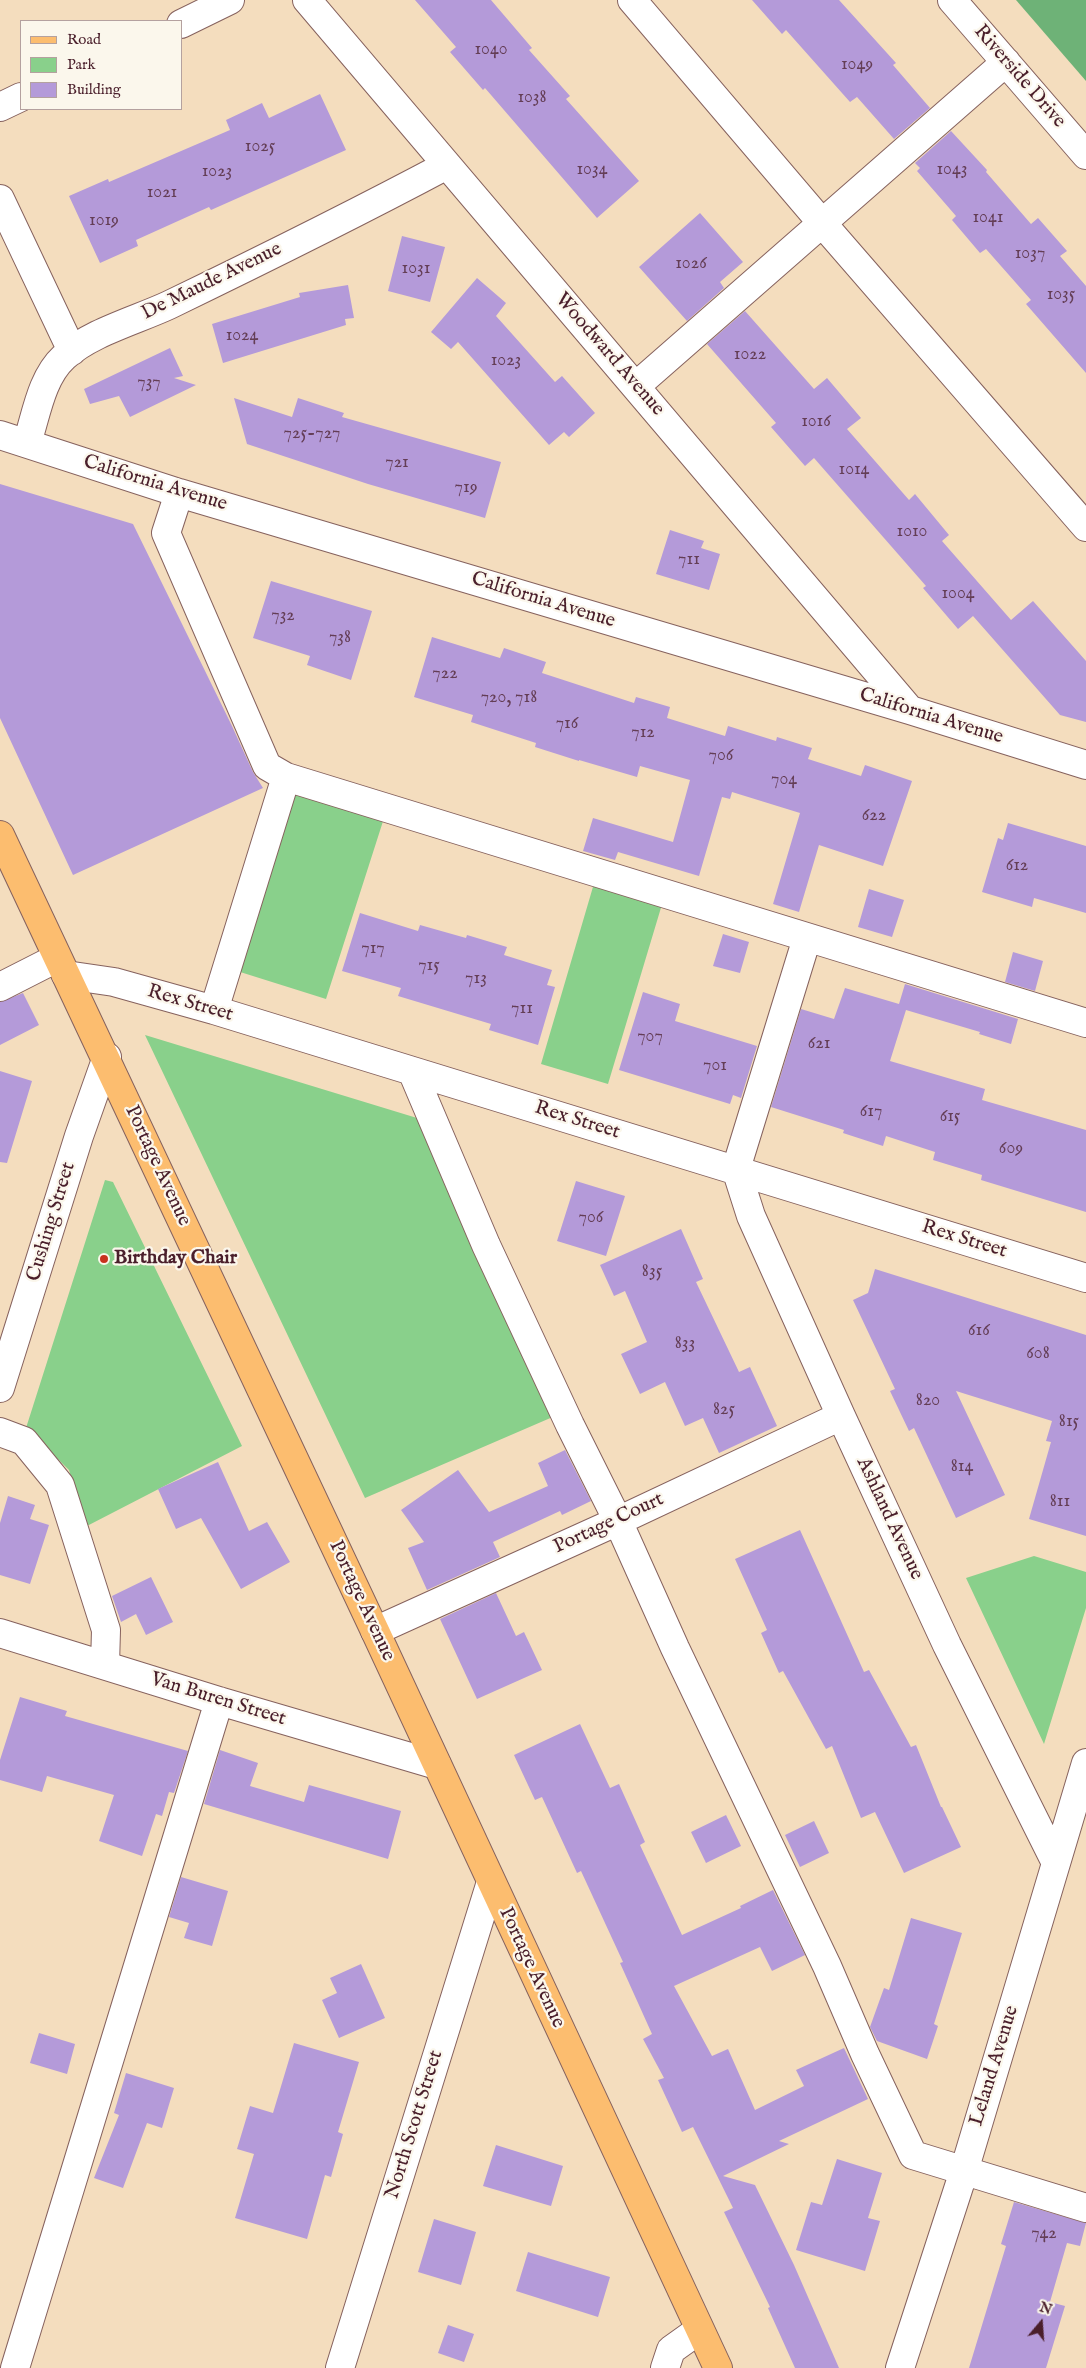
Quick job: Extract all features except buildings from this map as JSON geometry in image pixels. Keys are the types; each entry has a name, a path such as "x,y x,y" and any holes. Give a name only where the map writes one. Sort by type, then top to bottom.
{"main road":[{"name":"Portage Avenue","path":"0,835 107,1058 718,2368"}],"street":[{"path":"182,24 230,0"},
{"name":"Woodward Avenue","path":"307,0 910,710"},
{"path":"632,0 822,223 1086,526"},
{"name":"Riverside Drive","path":"952,0 1086,155"},
{"path":"636,386 1006,62"},
{"path":"0,107 20,97"},
{"name":"De Maude Avenue","path":"26,443 53,370 72,351 90,340 167,305 447,165"},
{"path":"0,198 72,351"},
{"name":"California Avenue","path":"0,435 179,493 910,710 1086,765"},
{"path":"179,493 166,534 267,766 286,777 1086,1023"},
{"path":"214,1010 286,777"},
{"path":"736,1169 807,938"},
{"path":"0,988 62,967"},
{"name":"Rex Street","path":"62,967 214,1010 1086,1278"},
{"name":"Cushing Street","path":"0,1388 79,1136 107,1058"},
{"path":"412,1071 486,1245 570,1426 618,1521 674,1648 827,1966 865,2054 913,2155 1086,2208"},
{"name":"Ashland Avenue","path":"736,1169 751,1216 947,1645 1056,1863"},
{"name":"Portage Court","path":"375,1631 618,1521 842,1416"},
{"path":"0,1432 24,1441 60,1485 106,1630 105,1665"},
{"name":"Van Buren Street","path":"0,1633 219,1701 437,1765"},
{"path":"15,2368 219,1701"},
{"name":"Leland Avenue","path":"900,2368 964,2171 1086,1763"},
{"name":"North Scott Street","path":"340,2368 491,1882"},
{"path":"665,2368 671,2350 699,2330"}],"green space":[{"path":"1016,0 1086,0 1086,81"},
{"path":"293,786 385,815 326,999 237,971"},
{"path":"595,880 663,901 608,1084 541,1064"},
{"path":"145,1035 417,1118 555,1416 365,1498"},
{"path":"105,1180 113,1182 242,1446 85,1527 69,1470 26,1428"},
{"path":"1034,1556 1086,1572 1086,1608 1044,1744 966,1578"}],"place":[{"name":"Birthday Chair","path":"104,1259"}]}
